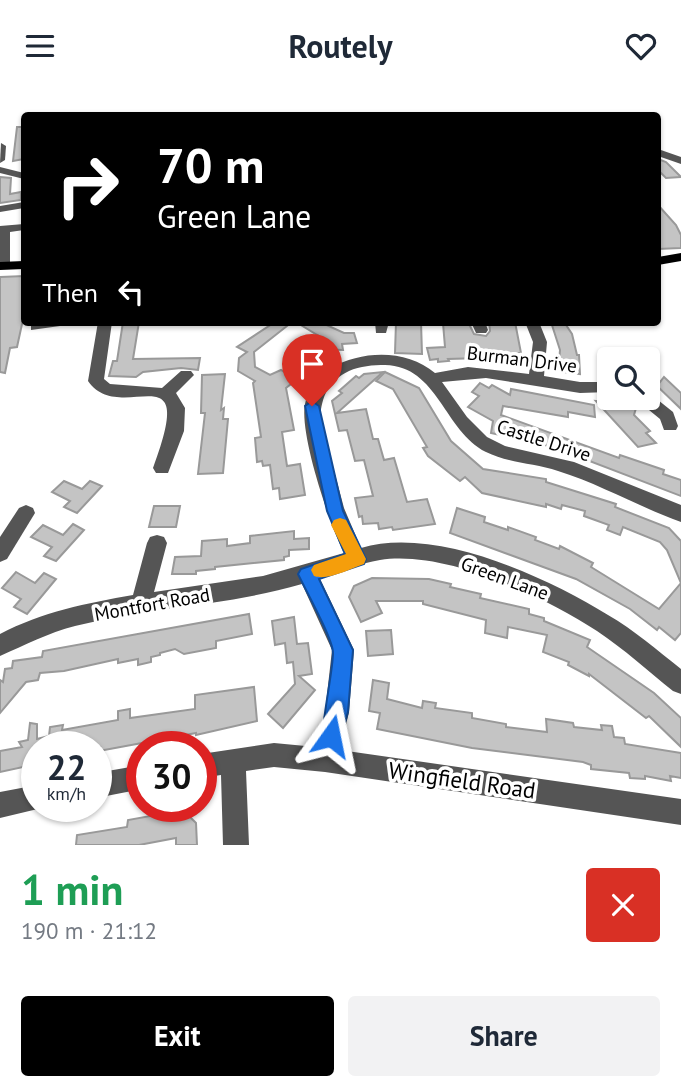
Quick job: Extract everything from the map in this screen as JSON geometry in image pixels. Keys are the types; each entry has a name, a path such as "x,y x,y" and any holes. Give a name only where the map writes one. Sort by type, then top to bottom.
{"main road":[{"path":"661,261 679,260"},
{"path":"2,266 21,265"}],"street":[{"path":"0,160 1,146"},
{"path":"661,153 680,160"},
{"path":"0,170 21,175"},
{"path":"0,209 21,206"},
{"path":"2,266 5,229 21,227"},
{"path":"104,326 96,381 99,387 108,391 167,392 186,375"},
{"path":"534,326 540,342 536,379"},
{"path":"295,352 331,375 314,397 313,418 335,511 343,534 357,559"},
{"name":"Castle Drive","path":"331,375 351,364 389,360 416,366 432,379 466,430 477,440 496,449 559,464 681,515"},
{"name":"Burman Drive","path":"432,379 463,371 536,379 579,388 597,387"},
{"path":"162,468 163,449 176,417 175,405 167,392"},
{"path":"660,410 667,416 670,426"},
{"path":"0,553 26,513"},
{"path":"141,604 157,543"},
{"name":"Green Lane","path":"307,574 379,552 401,549 439,555 485,569 559,598 602,622 681,683"},
{"path":"307,574 343,650 337,712 326,760"},
{"name":"Montfort Road","path":"0,645 13,636 48,623 141,604 225,592 307,574"},
{"name":"Wingfield Road","path":"217,763 274,755 326,760 681,812"},
{"path":"233,760 236,845"},
{"path":"0,805 21,801"}],"building":[{"path":"17,127 21,127 21,160 13,161"},
{"path":"661,160 681,177 666,178 661,173"},
{"path":"0,177 11,178 10,194 21,192 21,200 0,203"},
{"path":"661,208 676,225 681,235 681,248 661,249"},
{"path":"21,276 22,326 17,347 10,348 5,373 0,372 0,277"},
{"path":"122,326 138,326 133,359 200,358 198,370 181,368 143,372 136,377 109,376 113,361 117,361"},
{"path":"269,326 287,326 254,352 255,367 270,375 281,370 286,373 293,368 304,374 286,388 294,430 282,432 287,466 300,464 305,495 280,499 279,488 273,489 270,465 263,466 262,461 257,462 255,438 261,437 253,383 255,381 238,371 239,358 247,352 237,347"},
{"path":"302,326 329,326 344,333 354,333 357,343 342,344 343,350 317,349 324,343 319,341 322,338"},
{"path":"396,326 421,326 422,354 395,353"},
{"path":"443,326 470,326 474,334 486,336 490,331 489,326 516,326 521,353 516,353 518,357 448,359 449,361 438,362 438,359 430,360 427,348 445,347"},
{"path":"552,326 567,326 572,334 579,355 580,374 564,372 563,363 559,362 560,350"},
{"path":"383,372 337,413 366,409 373,439 378,439 384,460 394,458 407,502 427,499 435,524 393,530 392,527 379,529 378,523 363,524 362,516 359,517 355,498 373,496 364,460 355,461 347,430 339,431 332,401 356,376 359,378 364,374"},
{"path":"385,372 419,388 451,441 483,469 546,479 546,482 616,504 615,507 669,528 681,541 681,583 667,550 660,542 623,527 620,535 607,530 609,525 584,516 585,511 562,505 561,509 546,504 546,507 482,493 465,477 460,481 428,456 423,448 427,447 393,389 376,381"},
{"path":"225,374 221,410 224,408 223,419 228,419 223,473 198,474 205,413 201,413 202,375"},
{"path":"664,377 681,393 681,409 660,389 660,382"},
{"path":"480,383 489,388 492,385 510,395 511,389 594,405 595,417 568,412 568,417 503,406 501,415 619,458 620,455 664,470 663,474 681,480 681,496 553,447 491,433 493,421 468,407 479,396 472,392"},
{"path":"604,410 635,410 634,415 650,431 646,433 656,443 638,447"},
{"path":"64,481 82,489 90,481 102,486 77,513 64,507 70,501 52,492"},
{"path":"154,506 180,506 176,527 149,527"},
{"path":"457,508 485,517 484,522 536,537 535,540 559,549 560,546 593,563 591,567 659,609 681,583 681,633 675,640 630,609 576,579 450,533"},
{"path":"73,524 84,530 56,561 44,556 52,547 31,537 43,525 63,535"},
{"path":"294,531 294,539 309,538 309,549 289,550 289,556 284,557 284,560 215,567 196,571 196,574 172,574 175,557 201,556 202,541 227,539 227,546 250,543 250,536"},
{"path":"16,572 35,583 44,573 56,579 27,614 14,607 21,599 2,588"},
{"path":"372,578 429,579 451,584 450,587 481,594 480,598 529,609 529,614 544,618 544,621 590,640 587,647 654,693 681,718 681,747 649,716 646,718 589,674 568,665 569,662 543,652 547,635 508,627 507,638 485,633 486,620 423,604 423,601 376,601 382,613 361,622 349,597 354,586"},
{"path":"249,614 252,634 216,641 216,648 184,654 175,649 151,657 151,662 138,665 138,659 118,663 118,659 64,671 40,673 38,680 26,682 0,713 0,680 3,682 5,669 12,668 13,661 42,657 43,651"},
{"path":"294,617 297,644 308,643 312,674 299,676 315,690 283,728 268,714 295,684 293,662 287,663 285,643 275,645 272,621"},
{"path":"391,630 393,654 368,656 366,631"},
{"path":"373,680 389,683 387,699 422,708 423,701 436,703 435,708 472,713 472,718 506,724 506,727 547,732 546,719 573,723 574,727 602,730 601,725 612,726 614,737 624,738 625,744 681,753 681,778 670,776 671,781 645,776 645,779 630,778 629,773 591,769 591,765 583,762 472,748 377,729 380,713 369,711"},
{"path":"254,687 257,721 213,731 126,731 126,746 112,749 112,731 50,731 50,727 63,725 62,730 118,720 118,711 130,709 130,718 195,709 195,695"},
{"path":"30,723 37,724 37,731 29,731"},
{"path":"21,747 21,767 0,772 0,751"},
{"path":"128,822 195,822 197,845 176,845 176,838 139,845 76,845 77,835 127,827"}],"slow traffic":[{"path":"320,570 357,559 340,525"}],"route":[{"path":"312,406 335,511 343,534 357,559 307,574 343,650 343,670 331,736"}]}
